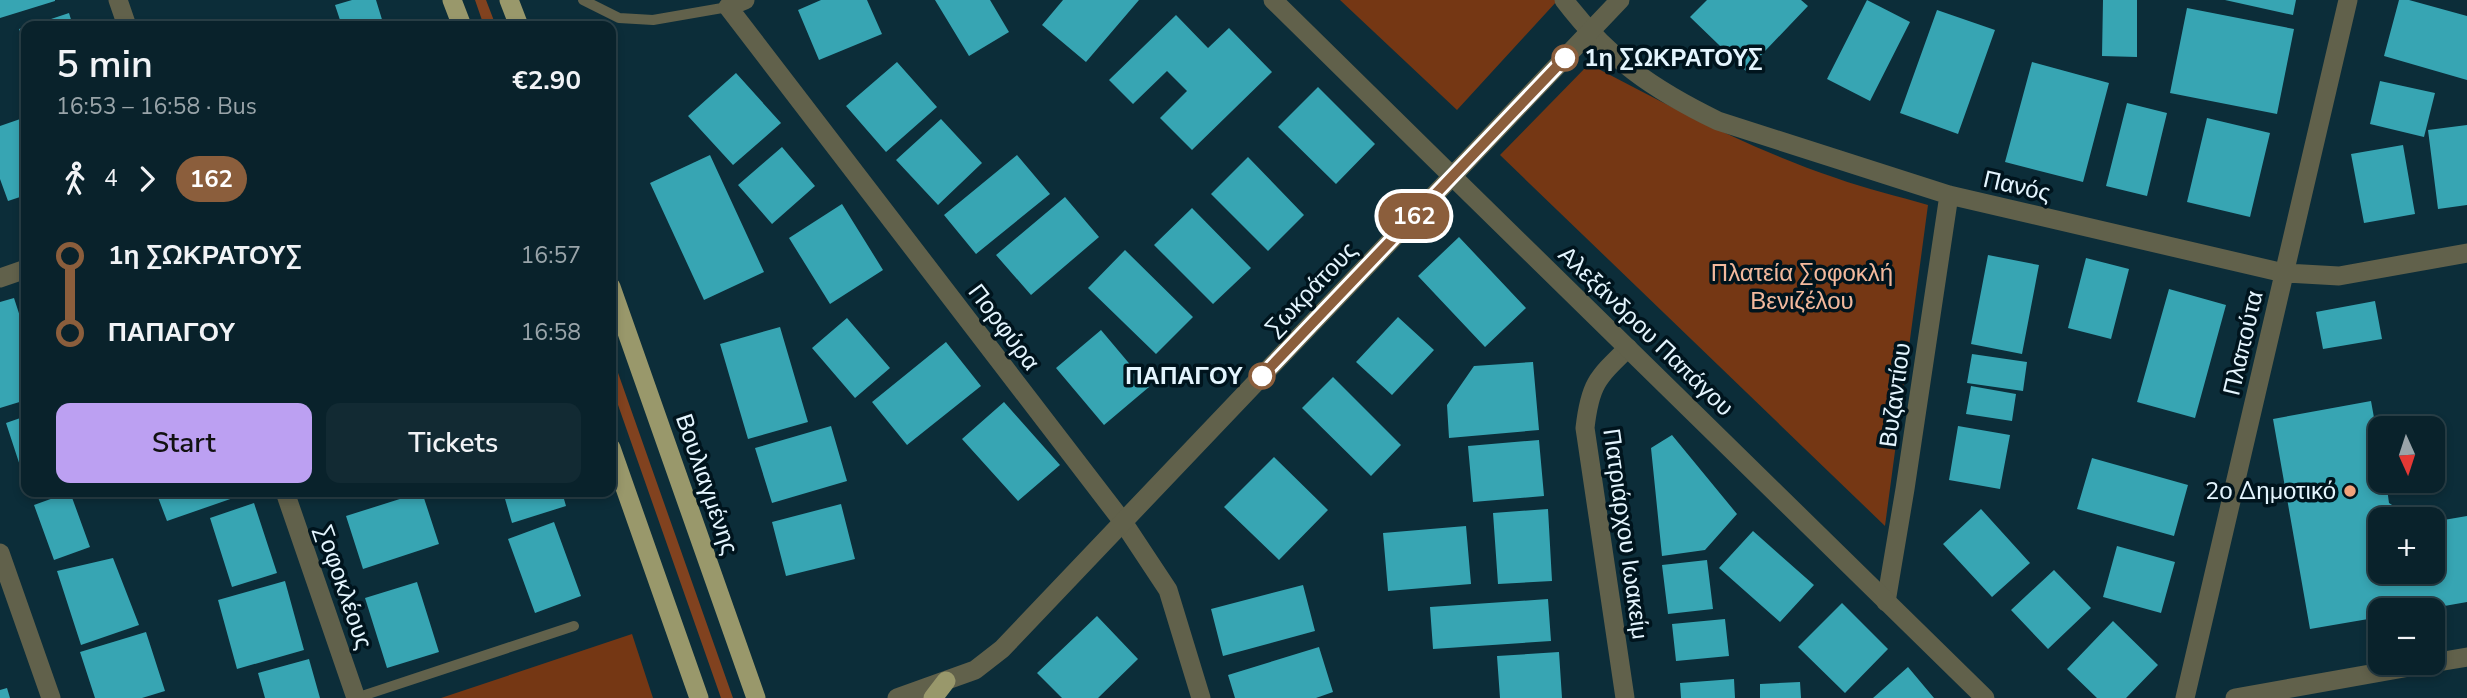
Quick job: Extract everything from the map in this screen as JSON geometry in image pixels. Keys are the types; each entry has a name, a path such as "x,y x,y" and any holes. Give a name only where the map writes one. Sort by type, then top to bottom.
{"main road":[{"path":"452,0 460,21"},
{"path":"509,0 517,21"},
{"name":"Βουλιαγμένης","path":"616,301 756,698"},
{"path":"616,462 699,698"},
{"path":"933,698 946,681"}],"street":[{"path":"118,0 125,21"},
{"name":"Αλεξάνδρου Παπάγου","path":"1273,0 1985,698"},
{"name":"Πανός","path":"1564,0 1589,33 1619,61 1687,106 1718,121 1949,195 2284,273 2339,276 2467,253"},
{"name":"Σωκράτους","path":"897,698 975,670 1002,649 1620,0"},
{"name":"Πλαπούτα","path":"2185,698 2348,0"},
{"name":"Πορφύρα","path":"737,3 1123,523 1168,590 1201,698"},
{"name":"Βυζαντίου","path":"1886,601 1908,476 1949,195"},
{"path":"0,278 21,271"},
{"name":"Πατριάρχου Ιωακείμ","path":"1625,698 1585,428 1588,400 1600,375 1628,348"},
{"name":"Σοφοκλέους","path":"287,497 356,698"},
{"path":"0,553 51,698"},
{"path":"2445,661 2467,657"},
{"path":"2235,698 2368,674"}],"lane":[{"path":"583,0 619,18 653,20 737,3"},
{"path":"356,698 574,626"}],"green space":[{"path":"1340,0 1556,0 1557,1 1457,110"},
{"name":"Πλατεία Σοφοκλή Βενιζέλου","path":"1589,64 1772,154 1847,182 1928,205 1885,526 1500,155"},
{"path":"632,634 653,698 441,698"}],"shaded area":[{"path":"475,0 486,0 494,21 482,21"},
{"path":"616,367 733,698 721,698 616,399"}],"building":[{"path":"0,0 55,0 55,1 0,18"},
{"path":"352,0 376,0 382,21 340,21 335,5"},
{"path":"821,0 867,0 882,34 819,60 798,10"},
{"path":"935,0 990,0 1009,32 969,56"},
{"path":"1063,0 1139,0 1086,62 1042,25"},
{"path":"1707,0 1801,0 1808,6 1746,71 1690,17"},
{"path":"1867,0 1910,22 1870,101 1827,79"},
{"path":"2103,0 2137,0 2137,57 2102,56"},
{"path":"2225,0 2296,0 2293,15"},
{"path":"2399,0 2409,0 2467,16 2467,80 2384,56"},
{"path":"2187,8 2294,29 2277,114 2170,93"},
{"path":"1937,10 1995,30 1958,134 1900,113"},
{"path":"69,13 71,21 45,21"},
{"path":"1176,15 1208,48 1229,28 1272,72 1192,150 1160,118 1187,91 1167,71 1133,104 1109,80"},
{"path":"897,62 937,107 886,152 846,106"},
{"path":"2032,62 2109,83 2083,182 2005,162"},
{"path":"736,73 781,123 733,165 688,116"},
{"path":"2380,81 2435,93 2424,137 2370,124"},
{"path":"1318,87 1375,144 1336,184 1278,127"},
{"path":"2127,103 2167,113 2147,196 2106,186"},
{"path":"2207,118 2270,133 2250,217 2187,202"},
{"path":"21,119 21,197 8,201 0,179 0,126"},
{"path":"941,119 982,163 938,205 896,160"},
{"path":"2467,125 2467,205 2438,209 2428,130"},
{"path":"2403,145 2415,214 2364,223 2351,154"},
{"path":"782,147 815,186 772,224 738,185"},
{"path":"710,155 764,272 704,300 650,183"},
{"path":"1017,155 1050,194 976,254 944,215"},
{"path":"1248,157 1304,215 1268,251 1211,194"},
{"path":"1065,197 1099,237 1031,295 996,255"},
{"path":"842,204 883,270 830,304 789,238"},
{"path":"1192,208 1251,268 1213,304 1154,245"},
{"path":"1459,237 1526,308 1485,347 1418,276"},
{"path":"1125,250 1193,317 1156,354 1088,288"},
{"path":"1988,255 2039,265 2022,354 1971,344"},
{"path":"2086,258 2129,269 2111,339 2068,328"},
{"path":"2169,289 2226,305 2195,418 2137,402"},
{"path":"14,298 21,320 21,402 0,408 0,302"},
{"path":"2375,301 2382,339 2323,349 2316,312"},
{"path":"1398,317 1434,350 1392,395 1356,362"},
{"path":"847,318 890,368 855,398 812,348"},
{"path":"780,327 808,422 748,439 720,344"},
{"path":"1101,330 1149,387 1104,425 1056,368"},
{"path":"946,342 981,386 907,445 872,402"},
{"path":"1972,354 2027,362 2023,391 1967,383"},
{"path":"1533,362 1539,430 1449,438 1447,405 1474,366"},
{"path":"1333,377 1401,445 1371,476 1302,408"},
{"path":"1971,386 2016,394 2012,421 1966,414"},
{"path":"2371,401 2374,416 2368,416 2368,494 2388,494 2389,503 2395,507 2368,507 2368,584 2445,584 2445,520 2467,516 2467,602 2445,606 2445,598 2368,598 2368,619 2310,629 2273,419"},
{"path":"1004,402 1060,465 1018,501 962,439"},
{"path":"21,418 21,469 6,423"},
{"path":"831,426 847,481 772,503 755,448"},
{"path":"1958,426 2010,435 2000,489 1949,480"},
{"path":"1672,435 1737,514 1705,550 1662,556 1651,448"},
{"path":"1539,440 1544,496 1473,502 1468,446"},
{"path":"1274,457 1328,510 1279,560 1224,507"},
{"path":"2092,458 2188,485 2174,536 2077,509"},
{"path":"56,497 72,497 90,547 54,560 34,505"},
{"path":"158,497 236,497 167,521"},
{"path":"406,497 424,497 439,544 363,569 346,516"},
{"path":"504,497 563,497 566,506 512,523"},
{"path":"254,503 277,573 232,587 210,518"},
{"path":"841,504 855,559 786,576 772,522"},
{"path":"1548,509 1552,581 1498,584 1493,513"},
{"path":"1981,509 2030,563 1992,597 1943,544"},
{"path":"554,522 581,596 535,613 508,539"},
{"path":"1466,526 1471,584 1388,591 1383,533"},
{"path":"1753,531 1814,585 1780,622 1719,568"},
{"path":"2117,546 2175,562 2161,613 2103,597"},
{"path":"113,558 139,625 81,645 57,571"},
{"path":"1707,560 1713,609 1668,614 1662,565"},
{"path":"2054,570 2091,608 2048,649 2011,610"},
{"path":"285,581 304,650 237,669 218,600"},
{"path":"417,582 439,652 387,668 365,598"},
{"path":"1303,585 1315,631 1223,656 1211,609"},
{"path":"1548,599 1551,641 1433,649 1430,607"},
{"path":"1842,603 1888,649 1845,693 1798,647"},
{"path":"1097,616 1138,659 1098,698 1062,698 1037,673"},
{"path":"1725,619 1729,656 1676,661 1672,624"},
{"path":"2113,621 2158,665 2126,698 2097,698 2067,669"},
{"path":"146,632 165,691 142,698 95,698 80,652"},
{"path":"1319,647 1333,692 1316,698 1235,698 1228,675"},
{"path":"1559,652 1562,698 1500,698 1497,656"},
{"path":"309,659 320,698 265,698 258,673"},
{"path":"1908,667 1934,698 1873,698"},
{"path":"1734,679 1735,698 1681,698 1680,683"},
{"path":"1800,682 1801,698 1760,698 1760,684"},
{"path":"7,688 10,698 0,698 0,690"}],"bus line":[{"name":"162","path":"1262,376 1565,58"}],"place":[{"name":"1η ΣΩΚΡΑΤΟΥΣ","path":"1565,58"},
{"name":"ΠΑΠΑΓΟΥ","path":"1262,376"},
{"name":"2ο Δημοτικό","path":"2350,491"}]}
